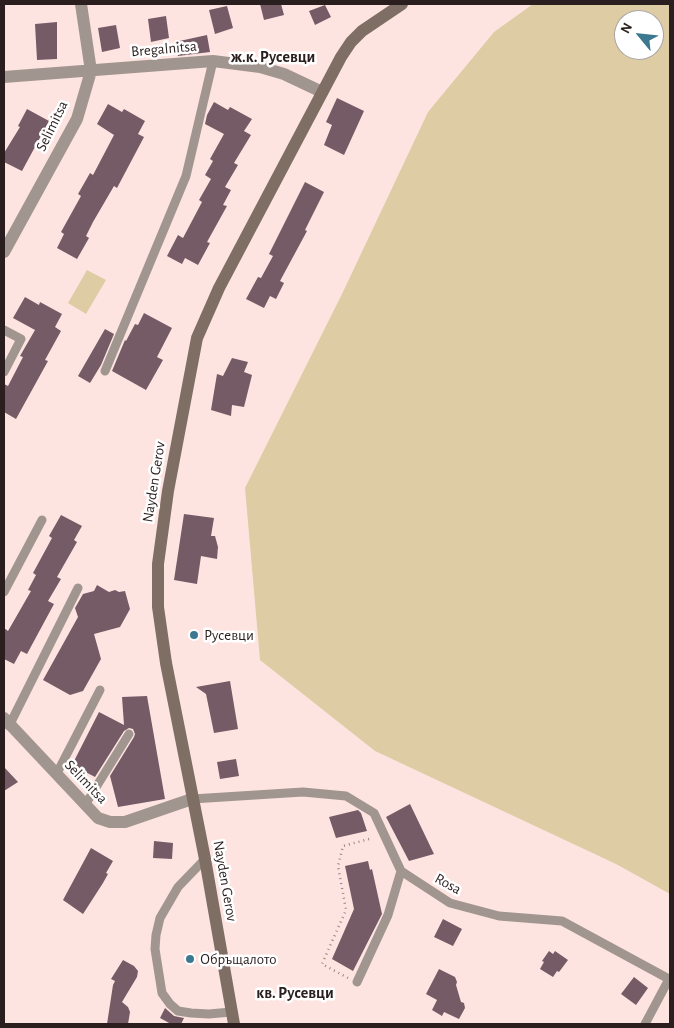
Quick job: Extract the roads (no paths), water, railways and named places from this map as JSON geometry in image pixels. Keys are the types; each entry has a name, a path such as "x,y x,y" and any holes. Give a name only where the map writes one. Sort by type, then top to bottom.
{"street":[{"name":"Selimitsa","path":"4,252 77,119 91,72 81,4"},
{"name":"Nayden Gerov","path":"233,1018 205,860 166,663 158,607 158,564 168,491 197,338 219,288 350,42 362,31 402,4"},
{"name":"Bregalnitsa","path":"4,77 91,72 213,61 260,67 284,74 322,92"},
{"name":"Selimitsa","path":"6,725 98,818 110,822 125,822 192,799"}],"lane":[{"path":"105,371 186,176 213,61"},
{"path":"4,330 21,339 4,372"},
{"path":"4,592 42,520"},
{"path":"6,725 78,588"},
{"path":"56,775 100,690"},
{"path":"85,805 129,734"},
{"path":"192,799 303,792 346,796 374,813 401,871 388,914 357,982"},
{"path":"205,860 178,887 160,918 155,949 162,993 170,1004 178,1010 233,1018"},
{"name":"Rosa","path":"401,871 450,903 499,916 562,921 669,979 645,1024"}],"place":[{"name":"Русевци","path":"194,635"},
{"name":"Обръщалото","path":"190,959"}],"district":[{"name":"ж.к. Русевци","path":"273,57"},
{"name":"кв. Русевци","path":"295,993"}]}
